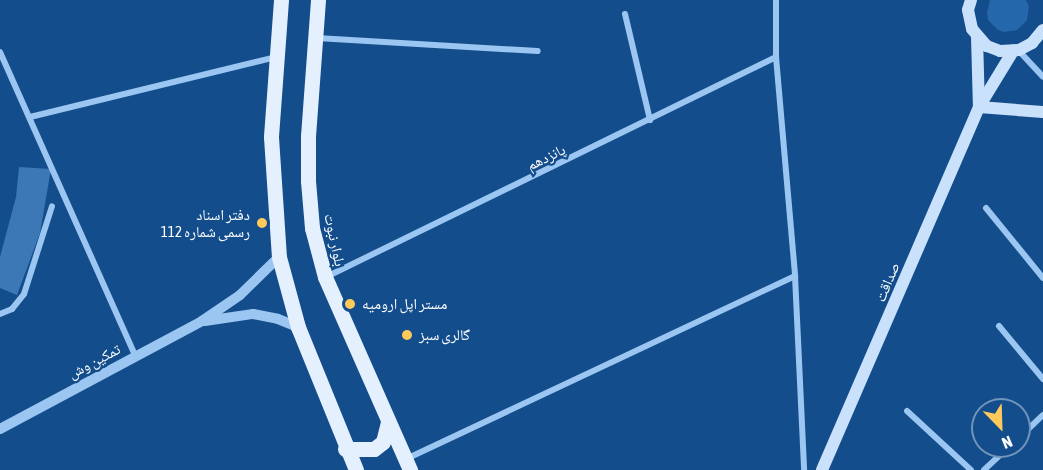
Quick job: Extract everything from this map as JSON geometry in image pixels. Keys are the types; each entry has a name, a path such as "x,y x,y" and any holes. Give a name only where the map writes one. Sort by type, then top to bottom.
{"main road":[{"path":"281,0 271,137 279,256 298,327 345,449 356,470"},
{"name":"بلوار نبوت","path":"318,0 308,136 308,181 312,228 325,277 408,465"},
{"name":"صداقت","path":"970,0 969,20 977,37 979,107"},
{"name":"صداقت","path":"822,470 979,107 1016,51 1032,43 1043,30"},
{"path":"977,37 987,46 1000,51 1016,51"},
{"path":"979,107 1043,112"},
{"path":"345,449 374,449 383,442 388,422"}],"street":[{"path":"776,0 776,57 795,276 804,470"},
{"path":"625,14 650,120"},
{"path":"316,38 538,51"},
{"path":"1016,51 1043,77"},
{"path":"0,52 135,355"},
{"path":"30,117 277,57"},
{"name":"پانزدهم","path":"325,277 776,57"},
{"path":"0,314 12,309 24,294 52,206"},
{"path":"986,208 1043,278"},
{"path":"202,321 240,295 279,256"},
{"path":"408,465 795,276"},
{"path":"202,321 253,314 278,319 298,327"},
{"name":"تمکین وش","path":"0,429 202,321"},
{"path":"999,326 1043,379"},
{"path":"907,411 971,470"},
{"path":"1031,426 1043,415"},
{"path":"984,470 997,458"}],"shaded area":[{"path":"990,0 1026,0 1029,6 1027,20 1017,30 1004,32 998,30 988,20"}],"building":[{"path":"19,167 51,169 40,233 17,295 0,288 0,257 16,197"}],"place":[{"name":"دفتر اسناد رسمی شماره 112","path":"262,223"},
{"name":"مستر اپل ارومیه","path":"350,304"},
{"name":"گالری سبز","path":"407,335"}]}
